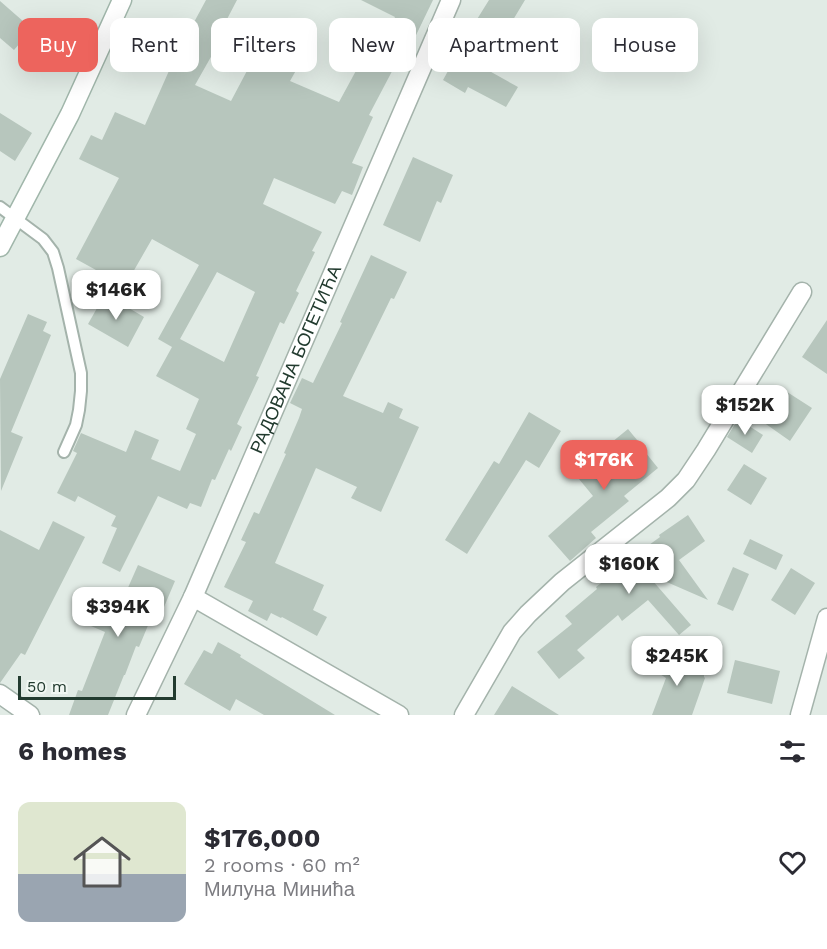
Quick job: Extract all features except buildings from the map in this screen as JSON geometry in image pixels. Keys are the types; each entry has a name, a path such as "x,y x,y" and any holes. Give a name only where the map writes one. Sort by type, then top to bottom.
{"street":[{"path":"0,247 87,80 122,0"},
{"name":"РАДОВАНА БОГЕТИЋА","path":"136,715 193,597 451,0"},
{"path":"464,715 512,632 528,614 562,582 668,498 686,480 802,292"},
{"path":"193,597 399,715"},
{"path":"800,715 827,618"},
{"path":"0,694 30,715"}],"lane":[{"path":"0,207 43,239 53,252 58,268 81,373 81,392 76,425 64,452"}]}
